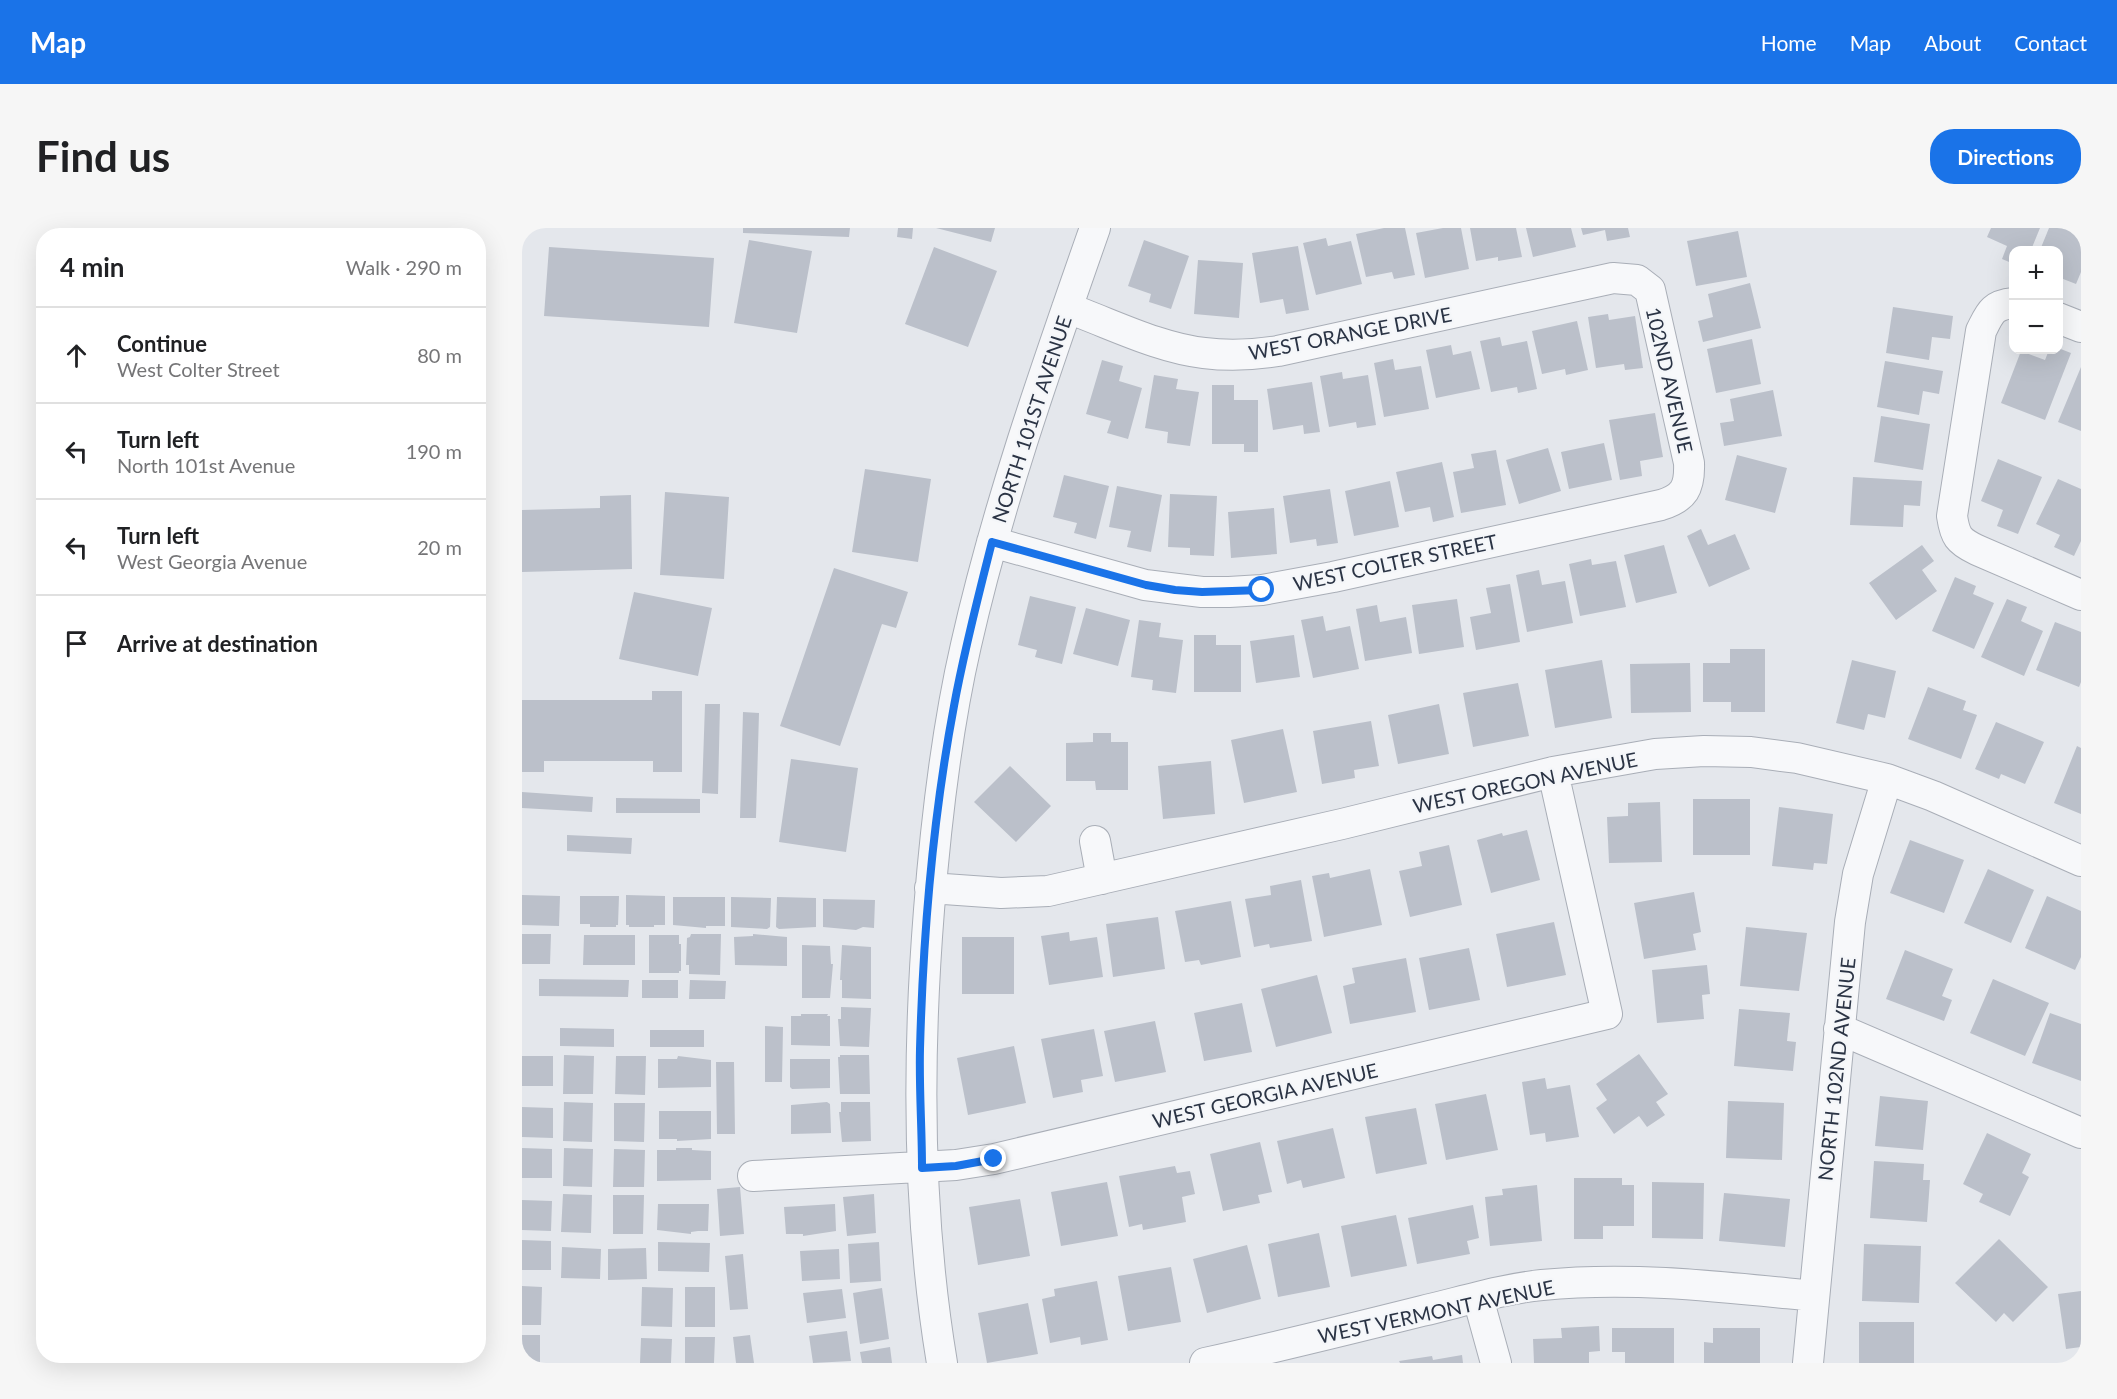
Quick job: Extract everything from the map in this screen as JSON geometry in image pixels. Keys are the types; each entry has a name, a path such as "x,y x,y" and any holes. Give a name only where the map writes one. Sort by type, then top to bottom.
{"street":[{"name":"NORTH 101ST AVENUE","path":"942,1363 931,1287 922,1168 920,1051 930,888 936,832 953,708 992,542 1010,479 1095,228"},
{"name":"WEST ORANGE DRIVE","path":"1067,308 1180,349 1202,353 1256,354 1613,278 1637,280"},
{"name":"102ND AVENUE","path":"1637,280 1644,283 1650,290 1689,463 1688,487"},
{"path":"2004,305 1989,315 1981,331 1952,516 1954,531 1962,543 2081,595"},
{"path":"2063,320 2081,327"},
{"name":"WEST COLTER STREET","path":"992,542 1146,585 1202,592 1262,590 1333,577 1661,505 1675,501 1688,487"},
{"name":"WEST OREGON AVENUE","path":"930,888 1001,893 1048,891 1553,772 1654,754 1751,752 1797,758 1887,779 1933,796 2081,861"},
{"name":"WEST GEORGIA AVENUE","path":"753,1176 956,1166 994,1159 1607,1014 1553,772"},
{"name":"NORTH 102ND AVENUE","path":"1808,1363 1850,922 1858,874 1887,779"},
{"path":"1095,841 1102,879"},
{"path":"1839,1029 2081,1133"},
{"name":"WEST VERMONT AVENUE","path":"1205,1363 1478,1298 1539,1286 1594,1281 1644,1281 1814,1296"},
{"path":"1478,1298 1496,1363"}],"building":[{"path":"743,228 850,228 849,237 743,233"},
{"path":"898,228 913,228 912,239 897,237"},
{"path":"936,228 995,228 991,242"},
{"path":"1384,228 1405,228 1415,275 1394,279 1392,272 1366,277 1356,234"},
{"path":"1443,228 1461,228 1469,269 1425,278 1416,233"},
{"path":"1470,228 1516,228 1522,257 1498,261 1498,257 1476,261"},
{"path":"1526,228 1571,228 1576,247 1533,257"},
{"path":"1581,228 1628,228 1630,237 1607,241 1605,230 1583,235"},
{"path":"1991,228 2040,228 2033,246 2009,246 2009,262 2002,259 2007,246 1987,237"},
{"path":"2049,228 2081,228 2081,272 2076,284 2063,279 2063,246 2042,246"},
{"path":"1738,231 1747,277 1696,286 1687,241"},
{"path":"1326,238 1328,246 1351,241 1362,284 1316,295 1303,243"},
{"path":"749,240 812,251 797,333 734,323"},
{"path":"1144,240 1189,256 1171,309 1149,302 1151,294 1128,286"},
{"path":"1298,246 1309,310 1286,314 1283,299 1260,303 1252,253"},
{"path":"549,247 714,258 709,327 544,316"},
{"path":"934,247 997,271 968,347 905,324"},
{"path":"1198,260 1243,263 1239,318 1194,314"},
{"path":"1750,283 1761,328 1703,342 1698,321 1713,317 1708,294"},
{"path":"1893,307 1953,316 1950,339 1932,337 1929,360 1886,353"},
{"path":"1608,314 1609,320 1635,316 1643,368 1625,370 1624,364 1596,368 1588,317"},
{"path":"1577,321 1588,370 1566,375 1565,369 1542,374 1532,331"},
{"path":"1500,337 1502,346 1527,341 1537,389 1518,393 1517,387 1491,392 1480,341"},
{"path":"1752,339 1761,384 1716,393 1707,349"},
{"path":"1451,345 1453,355 1471,351 1480,389 1436,398 1426,350"},
{"path":"2063,350 2071,353 2045,420 2001,403 2020,354 2029,354 2045,360 2047,354 2063,354"},
{"path":"1393,359 1395,370 1421,366 1429,409 1384,417 1374,363"},
{"path":"1102,360 1123,366 1119,381 1142,388 1128,439 1107,433 1111,421 1086,414"},
{"path":"1885,361 1943,371 1939,394 1923,391 1919,415 1877,407"},
{"path":"2081,367 2081,431 2058,422"},
{"path":"1342,372 1343,379 1368,375 1376,425 1357,428 1356,422 1329,427 1320,376"},
{"path":"1154,375 1178,379 1176,389 1199,392 1190,446 1167,443 1168,432 1145,428"},
{"path":"1312,382 1320,432 1304,434 1303,425 1273,430 1267,389"},
{"path":"1212,385 1234,385 1234,400 1258,400 1258,452 1244,452 1244,444 1212,444"},
{"path":"1773,390 1782,436 1724,446 1720,423 1734,421 1730,399"},
{"path":"1655,413 1663,457 1640,461 1642,476 1620,480 1609,420"},
{"path":"1881,416 1930,424 1923,470 1874,462"},
{"path":"1604,443 1612,480 1569,489 1561,452"},
{"path":"1548,448 1561,491 1519,504 1506,460"},
{"path":"1496,450 1506,505 1461,513 1453,472 1474,468 1471,454"},
{"path":"1737,455 1787,468 1775,513 1725,500"},
{"path":"1998,459 2042,477 2018,534 1997,526 2003,510 1981,501"},
{"path":"1442,462 1454,517 1433,522 1430,507 1405,512 1396,472"},
{"path":"865,469 931,479 918,562 852,552"},
{"path":"1064,475 1109,486 1096,539 1074,533 1077,523 1053,517"},
{"path":"1853,477 1922,481 1920,506 1904,505 1903,527 1850,525"},
{"path":"2058,479 2081,489 2081,541 2074,556 2054,547 2060,535 2036,524"},
{"path":"1390,481 1399,527 1354,536 1345,491"},
{"path":"1117,486 1162,495 1151,552 1127,547 1131,531 1109,527"},
{"path":"1330,489 1338,543 1317,546 1316,539 1290,543 1283,496"},
{"path":"665,492 729,497 724,579 660,575"},
{"path":"1170,494 1217,496 1214,556 1190,555 1190,548 1168,547"},
{"path":"631,495 632,569 522,572 522,510 600,508 600,496"},
{"path":"1274,508 1277,554 1231,558 1228,512"},
{"path":"1701,529 1708,545 1735,534 1750,569 1709,587 1687,536"},
{"path":"1664,545 1677,593 1636,603 1624,555"},
{"path":"1922,545 1934,561 1922,570 1937,591 1896,620 1869,583"},
{"path":"1591,559 1592,565 1616,561 1626,607 1580,616 1569,564"},
{"path":"834,568 908,592 896,628 882,624 840,746 780,726"},
{"path":"1539,570 1542,585 1565,581 1573,623 1527,632 1516,575"},
{"path":"1955,577 1976,586 1973,594 1994,603 1974,649 1932,631"},
{"path":"1510,584 1520,642 1476,650 1470,617 1491,613 1486,588"},
{"path":"634,592 712,608 698,676 619,659"},
{"path":"1030,596 1076,607 1062,664 1035,657 1037,650 1018,645"},
{"path":"1457,599 1464,647 1419,654 1412,605"},
{"path":"2007,599 2027,607 2021,621 2043,631 2024,676 1981,657"},
{"path":"1377,605 1380,622 1406,617 1412,653 1365,661 1356,609"},
{"path":"1086,608 1130,620 1118,666 1073,654"},
{"path":"1323,616 1326,631 1350,626 1359,669 1313,678 1301,620"},
{"path":"1139,620 1161,623 1159,637 1183,640 1176,693 1152,690 1153,680 1131,677"},
{"path":"2055,622 2081,632 2081,682 2079,687 2036,670"},
{"path":"1194,635 1216,635 1216,645 1241,645 1241,692 1194,692"},
{"path":"1294,635 1300,677 1256,683 1250,641"},
{"path":"1730,649 1765,649 1765,712 1731,712 1731,702 1703,702 1703,663 1730,663"},
{"path":"1602,660 1612,718 1555,728 1545,670"},
{"path":"1852,660 1896,671 1885,718 1868,714 1864,730 1836,723"},
{"path":"1690,663 1691,712 1631,713 1630,664"},
{"path":"1518,683 1529,736 1473,747 1463,693"},
{"path":"1928,687 1966,701 1963,710 1977,715 1961,759 1908,739"},
{"path":"652,691 682,691 682,772 653,772 653,761 544,761 544,772 522,772 522,700 652,700"},
{"path":"705,704 720,704 718,794 702,793"},
{"path":"1439,704 1449,754 1398,764 1388,715"},
{"path":"743,712 759,713 756,818 740,818"},
{"path":"1371,721 1379,766 1354,770 1355,778 1322,784 1313,731"},
{"path":"1996,722 2044,742 2025,784 2001,774 1999,779 1975,769"},
{"path":"1283,729 1297,792 1244,803 1231,740"},
{"path":"1093,733 1111,733 1111,742 1128,742 1128,790 1096,790 1095,781 1066,781 1066,743 1093,742"},
{"path":"2077,746 2081,748 2081,814 2054,803"},
{"path":"791,759 858,768 846,852 779,842"},
{"path":"1211,761 1215,814 1163,819 1158,766"},
{"path":"1010,766 1051,806 1016,842 974,802"},
{"path":"522,792 593,797 592,812 522,808"},
{"path":"616,798 700,799 700,813 616,813"},
{"path":"1693,799 1750,799 1750,855 1693,855"},
{"path":"1660,802 1662,862 1609,863 1607,817 1628,816 1628,803"},
{"path":"1779,807 1833,814 1827,864 1814,863 1813,870 1772,866"},
{"path":"1527,830 1540,880 1491,893 1477,840 1502,833 1503,836"},
{"path":"567,835 632,838 631,854 567,851"},
{"path":"1910,840 1964,860 1944,913 1890,893"},
{"path":"1449,845 1462,905 1410,917 1399,871 1422,866 1419,852"},
{"path":"1370,869 1382,925 1324,937 1312,876 1329,873 1330,878"},
{"path":"1988,869 2034,890 2011,943 1964,923"},
{"path":"1301,880 1312,941 1270,948 1269,944 1254,947 1245,899 1271,895 1270,886"},
{"path":"1694,892 1701,932 1693,934 1696,950 1644,959 1634,903"},
{"path":"522,895 560,896 559,926 522,925"},
{"path":"626,895 665,896 665,925 629,927 626,925"},
{"path":"580,896 619,896 618,925 616,927 590,927 590,924 580,924"},
{"path":"2047,896 2081,911 2081,957 2075,970 2025,948"},
{"path":"673,897 725,897 725,926 706,926 706,928 673,925"},
{"path":"731,897 771,898 770,927 767,929 731,927"},
{"path":"777,897 816,898 816,927 779,929 776,927"},
{"path":"823,899 875,900 874,928 863,927 856,930 823,927"},
{"path":"1231,901 1241,957 1201,965 1199,960 1185,962 1175,911"},
{"path":"1158,917 1165,969 1113,977 1106,924"},
{"path":"1554,922 1566,975 1507,987 1496,934"},
{"path":"1746,927 1807,933 1799,991 1740,986"},
{"path":"1069,932 1070,941 1097,937 1103,977 1049,985 1041,936"},
{"path":"522,934 551,934 550,964 522,964"},
{"path":"691,934 721,934 720,975 689,974 689,965 686,965 687,938"},
{"path":"753,934 787,937 787,966 735,965 734,937 753,936"},
{"path":"584,935 635,935 635,965 583,965"},
{"path":"649,935 679,935 681,971 679,973 649,973"},
{"path":"962,937 1014,937 1014,994 962,994"},
{"path":"802,945 830,946 831,964 833,964 830,998 802,998"},
{"path":"842,945 871,947 871,999 842,998 842,980 840,980"},
{"path":"1469,948 1480,1000 1429,1010 1419,958"},
{"path":"1905,950 1953,969 1942,996 1952,1000 1944,1021 1886,999"},
{"path":"1406,958 1416,1012 1350,1024 1343,986 1355,983 1352,968"},
{"path":"1707,965 1710,994 1702,995 1704,1019 1657,1023 1652,970"},
{"path":"1317,975 1332,1033 1276,1047 1261,989"},
{"path":"539,979 629,980 628,997 539,996"},
{"path":"1993,979 2049,1003 2025,1056 1970,1033"},
{"path":"642,980 678,980 678,998 642,998"},
{"path":"690,980 726,981 725,999 689,999"},
{"path":"1242,1003 1252,1052 1204,1061 1194,1013"},
{"path":"841,1007 871,1008 869,1047 840,1046 838,1019 841,1019"},
{"path":"1739,1009 1790,1013 1787,1041 1796,1042 1793,1071 1734,1066"},
{"path":"2050,1013 2081,1024 2081,1081 2032,1063"},
{"path":"801,1014 828,1014 827,1016 830,1016 830,1046 791,1045 791,1016 801,1016"},
{"path":"1155,1021 1166,1072 1115,1082 1104,1031"},
{"path":"765,1026 783,1027 782,1082 765,1082"},
{"path":"560,1028 614,1029 614,1047 560,1046"},
{"path":"1094,1029 1103,1076 1081,1080 1083,1092 1053,1098 1041,1039"},
{"path":"650,1030 704,1030 704,1047 650,1047"},
{"path":"1014,1046 1026,1103 968,1115 957,1058"},
{"path":"1639,1054 1668,1094 1656,1102 1665,1115 1647,1127 1639,1116 1614,1134 1596,1108 1607,1100 1596,1084"},
{"path":"564,1055 594,1056 593,1094 563,1094"},
{"path":"840,1055 869,1055 870,1094 840,1094 838,1057"},
{"path":"522,1056 553,1056 553,1086 522,1086"},
{"path":"616,1056 646,1056 645,1095 615,1094"},
{"path":"678,1056 711,1060 711,1087 658,1088 658,1059 677,1059"},
{"path":"790,1059 830,1059 830,1088 792,1089 790,1087"},
{"path":"716,1062 734,1062 735,1134 717,1134"},
{"path":"1545,1078 1547,1089 1570,1085 1579,1137 1546,1142 1545,1133 1530,1135 1522,1082"},
{"path":"1486,1094 1498,1150 1446,1160 1435,1104"},
{"path":"1880,1096 1928,1101 1923,1150 1875,1146"},
{"path":"1728,1101 1784,1103 1782,1160 1726,1158"},
{"path":"564,1102 593,1103 592,1142 563,1141"},
{"path":"827,1102 830,1104 831,1133 791,1134 791,1105"},
{"path":"841,1102 870,1102 871,1141 842,1142 839,1112 841,1112"},
{"path":"614,1103 645,1103 644,1142 614,1141"},
{"path":"522,1107 553,1108 553,1138 522,1137"},
{"path":"1416,1108 1427,1164 1376,1174 1365,1117"},
{"path":"659,1111 711,1111 711,1139 677,1141 677,1139 659,1139"},
{"path":"1333,1128 1345,1178 1303,1188 1301,1180 1287,1184 1277,1141"},
{"path":"1987,1133 2031,1154 2022,1173 2029,1177 2010,1216 1979,1202 1983,1194 1963,1184"},
{"path":"1260,1142 1272,1192 1258,1195 1260,1203 1223,1211 1210,1154"},
{"path":"522,1148 552,1149 552,1178 522,1178"},
{"path":"564,1148 593,1149 592,1187 563,1186"},
{"path":"676,1148 711,1151 711,1180 657,1181 657,1150 676,1150"},
{"path":"614,1149 645,1150 644,1187 613,1187"},
{"path":"1874,1161 1924,1164 1923,1180 1930,1180 1927,1222 1870,1218"},
{"path":"1175,1166 1177,1173 1190,1171 1195,1194 1182,1197 1186,1222 1143,1230 1142,1224 1129,1227 1119,1176"},
{"path":"1574,1178 1622,1178 1622,1185 1634,1185 1634,1226 1603,1226 1603,1239 1574,1239"},
{"path":"1107,1182 1118,1236 1061,1246 1051,1192"},
{"path":"1652,1182 1704,1183 1703,1239 1652,1238"},
{"path":"1537,1185 1542,1241 1490,1246 1485,1197 1503,1195 1502,1189"},
{"path":"740,1187 744,1234 720,1236 717,1189"},
{"path":"1724,1193 1790,1199 1785,1247 1719,1241"},
{"path":"563,1194 592,1195 591,1233 561,1232"},
{"path":"874,1194 876,1233 847,1236 843,1197"},
{"path":"613,1195 644,1195 643,1234 613,1234"},
{"path":"1020,1199 1030,1256 978,1265 969,1207"},
{"path":"522,1200 552,1201 551,1231 522,1230"},
{"path":"658,1204 709,1204 708,1231 691,1232 691,1234 657,1230"},
{"path":"835,1204 836,1231 803,1236 803,1234 786,1234 784,1207"},
{"path":"1473,1205 1479,1238 1467,1241 1470,1254 1417,1264 1408,1218"},
{"path":"1396,1215 1407,1266 1351,1277 1341,1226"},
{"path":"1319,1233 1330,1287 1278,1297 1268,1244"},
{"path":"1999,1239 2048,1287 2013,1322 2004,1313 1996,1322 1955,1283"},
{"path":"522,1240 551,1241 551,1270 522,1270"},
{"path":"658,1242 710,1243 709,1272 658,1271"},
{"path":"879,1242 881,1281 850,1283 848,1244"},
{"path":"1864,1244 1921,1246 1919,1303 1862,1301"},
{"path":"1247,1245 1261,1299 1207,1313 1193,1259"},
{"path":"562,1247 601,1249 600,1279 561,1278"},
{"path":"646,1248 647,1279 608,1280 608,1249"},
{"path":"839,1249 840,1279 802,1281 800,1251"},
{"path":"743,1254 748,1309 730,1310 725,1256"},
{"path":"1171,1267 1181,1322 1128,1331 1118,1276"},
{"path":"1097,1281 1108,1340 1081,1345 1080,1337 1050,1343 1042,1299 1055,1296 1054,1289"},
{"path":"522,1286 542,1287 541,1325 522,1325"},
{"path":"642,1287 673,1288 672,1327 641,1326"},
{"path":"685,1287 715,1287 715,1327 685,1327"},
{"path":"882,1288 889,1339 860,1344 853,1293"},
{"path":"842,1289 846,1318 807,1323 803,1293"},
{"path":"2081,1291 2081,1347 2066,1349 2058,1294"},
{"path":"1028,1303 1038,1354 987,1363 978,1313"},
{"path":"1859,1322 1914,1322 1914,1363 1859,1363"},
{"path":"1599,1326 1600,1351 1589,1352 1589,1363 1534,1363 1533,1339 1562,1338 1561,1328"},
{"path":"1612,1328 1674,1328 1674,1363 1625,1363 1625,1352 1612,1352"},
{"path":"1713,1328 1760,1328 1760,1363 1704,1363 1704,1342 1713,1343"},
{"path":"847,1331 851,1361 813,1363 809,1336"},
{"path":"522,1335 540,1335 540,1363 522,1363"},
{"path":"750,1335 754,1363 736,1363 733,1337"},
{"path":"685,1337 715,1337 714,1363 685,1363"},
{"path":"641,1338 672,1339 671,1363 640,1363"},
{"path":"890,1347 892,1363 862,1363 860,1352"},
{"path":"1462,1355 1463,1363 1400,1363 1399,1361 1432,1356 1433,1360"}],"route":[{"path":"994,1159 956,1166 922,1168 920,1051 930,888 953,708 992,542 1146,585 1202,592 1262,590"}]}
